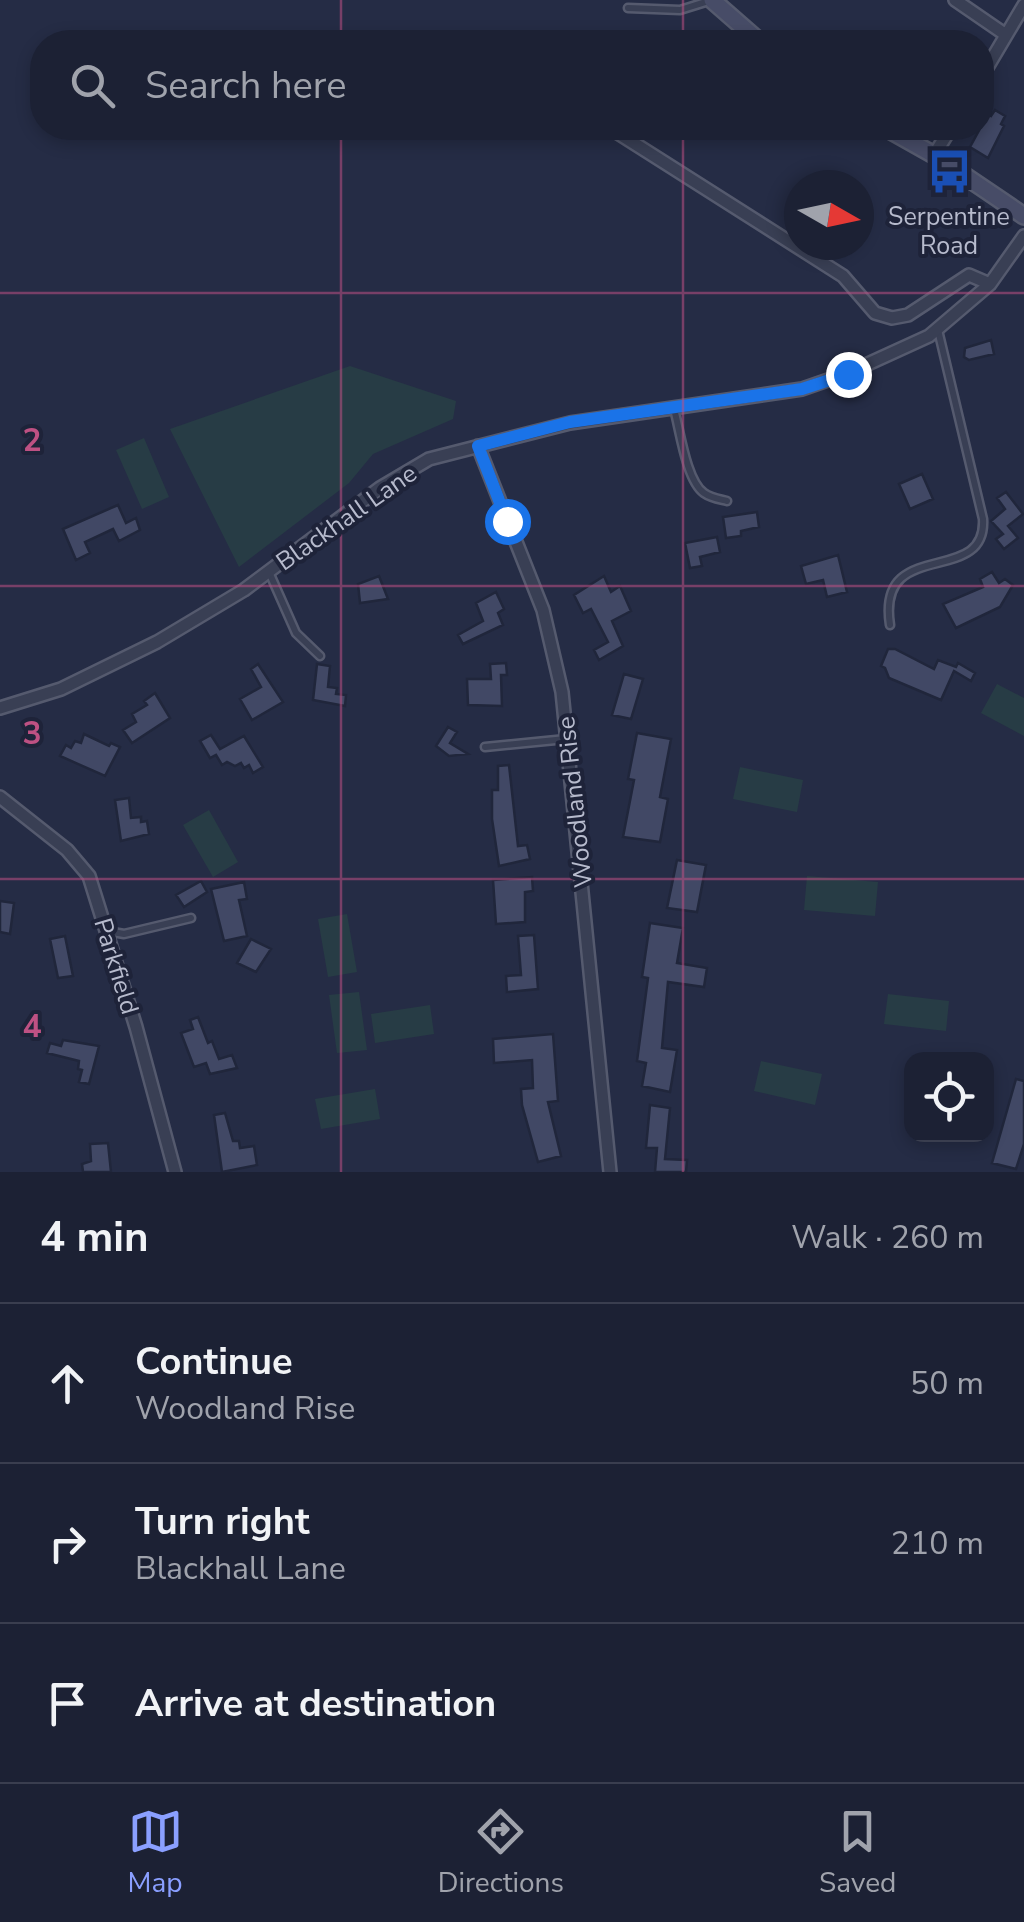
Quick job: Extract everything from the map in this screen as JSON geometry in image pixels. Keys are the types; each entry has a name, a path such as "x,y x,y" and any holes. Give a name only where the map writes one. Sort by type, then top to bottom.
{"main road":[{"path":"711,0 746,30"},
{"path":"907,140 1024,216"}],"street":[{"path":"955,0 1006,35"},
{"path":"994,56 1024,5"},
{"path":"629,140 843,276 875,312 892,318 908,314 969,275 990,284"},
{"path":"934,155 943,140"},
{"name":"Blackhall Lane","path":"0,708 60,689 157,642 268,571 380,488 430,459 570,422 802,389 848,374 929,336 990,284 1024,236"},
{"name":"Woodland Rise","path":"478,446 543,610 562,692 610,1172"},
{"name":"Parkfield","path":"0,797 67,850 90,876 174,1172"}],"lane":[{"path":"628,8 680,10 711,0"},
{"path":"890,625 889,595 900,576 922,565 958,558 977,547 983,538 983,519 937,329"},
{"path":"674,407 699,490 708,497 727,500"},
{"path":"268,571 296,633 320,656"},
{"path":"485,747 566,739"},
{"path":"108,931 124,934 191,918"}],"shaded area":[{"path":"350,366 456,401 453,419 373,454 349,483 239,567 170,429"},
{"path":"144,438 169,497 142,509 116,450"},
{"path":"997,684 1024,698 1024,736 981,713"},
{"path":"740,767 803,780 797,812 733,799"},
{"path":"209,810 238,862 213,877 183,825"},
{"path":"807,876 878,882 875,916 804,910"},
{"path":"347,914 357,972 328,977 318,919"},
{"path":"359,992 367,1050 337,1053 329,995"},
{"path":"888,994 949,1001 946,1031 884,1024"},
{"path":"430,1005 434,1034 375,1043 371,1014"},
{"path":"761,1061 822,1074 815,1105 754,1091"},
{"path":"375,1089 380,1119 321,1129 315,1099"}],"building":[{"path":"994,112 1005,116 1001,124 1004,126 988,158 970,147 974,140 994,140"},
{"path":"991,340 994,354 969,360 964,357 965,348"},
{"path":"922,474 933,499 910,509 899,484"},
{"path":"1006,492 1023,514 1008,526 1018,538 1004,549 996,539 1003,534 991,521 1005,509 997,498"},
{"path":"118,505 126,523 136,518 140,530 119,541 113,529 85,542 90,553 76,560 63,529"},
{"path":"757,512 759,527 726,538 723,517"},
{"path":"717,537 720,552 700,557 702,566 690,568 685,543"},
{"path":"838,555 847,592 827,597 823,580 806,584 801,566"},
{"path":"992,572 999,583 1005,579 1013,585 1000,607 956,628 943,604 983,587 980,579"},
{"path":"379,576 388,599 360,603 358,584"},
{"path":"604,576 611,592 620,586 631,611 612,621 623,646 599,660 594,650 608,642 591,609 583,613 574,595"},
{"path":"496,592 504,609 498,613 503,625 463,644 458,635 483,621 476,603"},
{"path":"888,649 934,669 938,660 956,667 958,663 975,673 971,681 954,671 941,700 889,678 881,666"},
{"path":"506,663 507,675 501,675 502,706 468,705 467,679 491,679 490,664"},
{"path":"258,664 283,702 252,720 240,699 261,687 251,669"},
{"path":"317,664 330,666 328,687 337,688 336,694 346,695 345,706 313,700"},
{"path":"624,674 643,679 631,719 612,715"},
{"path":"155,693 170,718 132,743 123,730 136,722 132,714 147,705 144,701"},
{"path":"448,727 457,732 450,743 468,754 449,756 436,746"},
{"path":"637,733 671,739 660,797 668,799 660,842 623,837 634,780 628,779"},
{"path":"84,734 120,747 105,776 60,756 66,745 71,748 75,741 81,743"},
{"path":"211,735 220,749 244,736 263,767 253,773 249,765 222,765 216,755 210,758 200,741"},
{"path":"509,765 518,846 527,845 530,859 499,866 492,790 498,790 498,766"},
{"path":"129,798 131,818 147,821 149,834 121,841 115,800"},
{"path":"677,860 706,865 697,912 667,908"},
{"path":"532,877 533,891 525,892 525,922 496,924 493,880"},
{"path":"201,881 207,892 184,907 176,895"},
{"path":"244,882 247,899 239,900 247,936 224,941 211,889"},
{"path":"0,901 14,903 10,934 0,932"},
{"path":"650,923 683,928 677,963 707,968 704,987 668,982 662,1048 677,1050 670,1092 642,1086 646,1063 637,1061 648,978 642,977"},
{"path":"534,935 538,989 507,992 506,976 521,975 518,936"},
{"path":"65,936 73,976 58,978 50,939"},
{"path":"251,939 271,949 256,972 237,963"},
{"path":"198,1017 219,1059 232,1055 237,1068 210,1074 206,1063 194,1067 181,1033 193,1029 190,1020"},
{"path":"553,1034 558,1101 548,1102 561,1156 538,1162 521,1089 533,1088 532,1060 494,1063 493,1039"},
{"path":"63,1040 99,1046 89,1084 79,1082 79,1061 47,1053 50,1043 61,1046"},
{"path":"1016,1079 1024,1081 1024,1144 1016,1169 992,1163"},
{"path":"650,1105 670,1108 665,1159 687,1160 686,1172 655,1172 657,1148 646,1148"},
{"path":"225,1113 233,1141 239,1141 240,1148 254,1146 257,1165 222,1172 214,1115"},
{"path":"108,1143 111,1172 83,1172 82,1164 91,1161 90,1144"}],"place":[{"name":"Serpentine Road","path":"949,172"}],"route":[{"path":"507,521 478,446 570,422 802,389 848,374"}]}
